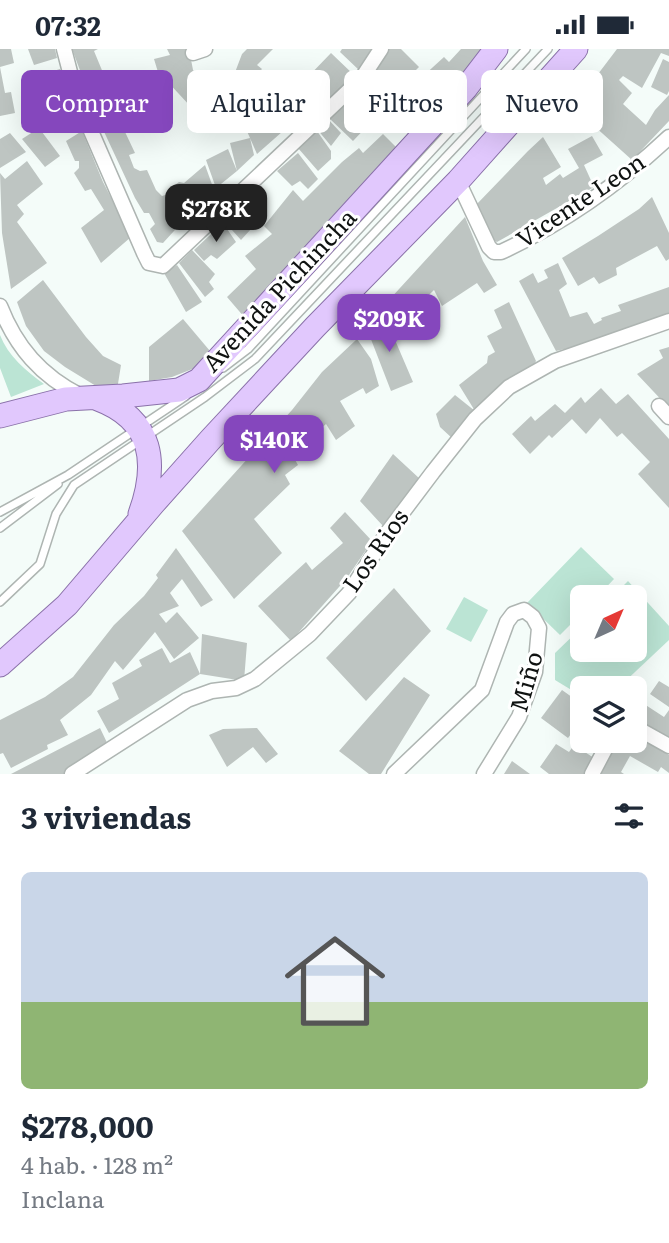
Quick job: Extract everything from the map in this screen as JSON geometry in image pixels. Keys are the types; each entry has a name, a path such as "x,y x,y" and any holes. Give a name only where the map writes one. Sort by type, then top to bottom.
{"main road":[{"name":"Avenida Pichincha","path":"1,412 88,397 179,390 199,380 466,88 496,49"},
{"name":"Avenida Pichincha","path":"0,665 67,605 138,521 315,327 458,181 576,49"},
{"path":"88,397 118,408 141,432 149,449 150,473 138,521"}],"street":[{"path":"64,49 77,99 149,263 163,267 362,78 381,49"},
{"name":"Vicente Leon","path":"458,181 489,247 494,252 501,252 549,227 599,194 669,137"},
{"path":"0,306 9,330 21,348 53,379 88,397"},
{"name":"Los Rios","path":"72,774 187,700 212,691 236,688 255,680 310,634 349,593 387,533 441,461 475,419 509,387 555,361 669,320"},
{"name":"Miño","path":"394,774 482,689 507,622 513,614 524,610 540,628 535,672 519,717 484,774"},
{"path":"647,734 669,746"},
{"path":"592,774 603,753"}],"lane":[{"path":"0,602 40,564 56,514 74,485 248,349 526,49"},
{"path":"0,512 205,397 255,359 470,135 548,49"},
{"path":"0,529 68,475"}],"green space":[{"path":"0,335 18,363 44,384 11,397 0,368"},
{"path":"581,547 614,579 608,585 570,585 570,625 560,635 527,603"},
{"path":"464,597 488,610 471,642 446,629"},
{"path":"648,603 669,626 669,640 648,660"},
{"path":"570,639 570,662 646,662 631,676 570,676 570,689 555,680 555,653"}],"building":[{"path":"0,49 11,49 14,63 0,67"},
{"path":"28,49 55,49 57,58 34,65"},
{"path":"72,49 98,49 94,51 102,70 80,70"},
{"path":"167,49 189,49 193,70 187,70 187,103 173,88 173,70 157,70 154,59 170,55"},
{"path":"247,49 273,49 257,65 261,70 236,70"},
{"path":"342,49 373,49 361,70 340,52"},
{"path":"387,49 401,49 419,67 416,70 375,70"},
{"path":"461,49 484,49 467,71 430,70 444,57 449,62"},
{"path":"617,49 669,49 669,56 661,53 642,88 623,76 619,80 632,93 623,104 646,125 669,95 669,121 632,160 602,133 601,70"},
{"path":"331,53 349,70 344,70 344,87 330,100 330,70 315,70"},
{"path":"663,59 669,62 667,95 651,87"},
{"path":"0,67 5,93 11,92 15,113 0,116"},
{"path":"344,102 344,132 330,119"},
{"path":"330,121 341,133 331,146 320,133 330,133"},
{"path":"10,133 26,152 0,168 0,139"},
{"path":"31,133 43,133 60,156 45,167 22,139"},
{"path":"83,133 103,182 131,237 101,263 81,228 104,210 91,189 85,191 74,173 79,168 79,161 75,161 66,141"},
{"path":"105,133 126,133 135,153 129,155 134,168 147,170 156,190 162,196 175,192 184,220 163,243 157,242 150,229 155,224 135,198"},
{"path":"248,133 281,133 257,154"},
{"path":"315,133 318,133 331,151 331,159 318,171 298,148"},
{"path":"345,133 361,133 353,141"},
{"path":"383,134 400,151 245,318 227,297 256,269 245,256 272,234 264,226 293,190 303,201 342,162 359,148 363,153"},
{"path":"592,136 603,155 584,165 594,187 497,242 487,237 475,206 528,151 543,137 561,167 543,178 546,185 560,174 563,178 579,168 568,149"},
{"path":"250,138 254,155 237,171 230,143"},
{"path":"228,149 237,171 216,188 206,160"},
{"path":"298,153 318,179 308,189 300,181 292,186 277,171"},
{"path":"27,161 43,184 17,205 24,214 17,222 47,263 11,289 2,233 0,173 5,179"},
{"path":"205,165 214,190 185,217 175,185 184,183"},
{"path":"249,195 262,217 241,240 223,220"},
{"path":"652,197 669,233 669,259 666,261 657,246 616,268 617,275 599,284 594,277 578,286 562,258 639,209"},
{"path":"465,217 483,261 497,285 484,293 477,283 442,306 434,290 400,323 389,300"},
{"path":"223,223 236,242 217,259 211,255 204,261 194,250"},
{"path":"192,250 215,274 209,282 214,289 205,297 179,263"},
{"path":"558,263 567,284 559,290 570,317 587,312 594,324 602,320 601,318 621,311 618,305 669,287 669,315 587,344 556,351 519,281 533,273 538,283 548,278 544,270"},
{"path":"177,265 202,302 186,312 164,273"},
{"path":"43,280 103,356 121,365 117,390 96,386 65,367 44,351 26,326 17,302"},
{"path":"509,302 536,361 475,411 459,385 487,363 488,356 495,352 487,336 502,328 494,310"},
{"path":"383,312 413,382 391,391 367,329"},
{"path":"183,319 210,351 195,368 172,377 149,381 149,347"},
{"path":"357,339 371,359 379,386 366,394 363,388 340,401 355,426 336,440 326,424 309,439 312,444 294,458 298,465 285,475 290,484 254,519 282,553 234,599 182,531 292,410 322,372"},
{"path":"669,347 669,408 637,374 663,358 659,350"},
{"path":"601,388 616,404 628,394 669,439 669,508 638,474 650,462 622,433 617,437 600,418 586,434 572,419 552,438 549,435 530,454 512,434 531,416 535,421 555,404 565,413 581,397 585,403"},
{"path":"455,395 475,411 453,439 440,427 436,414"},
{"path":"393,454 420,479 383,526 360,501"},
{"path":"345,512 372,541 347,578 291,641 258,606 306,562 312,570 343,543 330,528"},
{"path":"176,548 213,600 201,607 182,579 170,593 179,606 159,614 166,623 177,612 199,638 174,659 155,632 123,670 115,661 91,695 60,720 68,735 11,768 3,753 0,754 0,720 45,697 73,677 114,625 144,596"},
{"path":"394,588 431,631 366,701 326,658"},
{"path":"202,634 247,643 244,681 200,674"},
{"path":"162,648 170,663 190,652 200,674 109,733 97,711 119,699 112,683 142,666 139,660"},
{"path":"404,677 430,695 381,774 369,774 339,751"},
{"path":"659,681 669,687 669,707 650,694"},
{"path":"562,690 570,696 568,738 541,718"},
{"path":"647,706 664,717 669,710 669,741 647,727"},
{"path":"100,728 111,751 71,774 11,774"},
{"path":"257,728 278,754 266,763 253,747 227,767 209,735 223,729"},
{"path":"647,741 669,755 669,773 661,767 658,772 630,756 621,772 624,774 601,774 611,753 647,753"},
{"path":"556,744 570,753 586,753 594,758 587,774 549,774 540,767"},
{"path":"512,761 530,774 504,774"}]}
